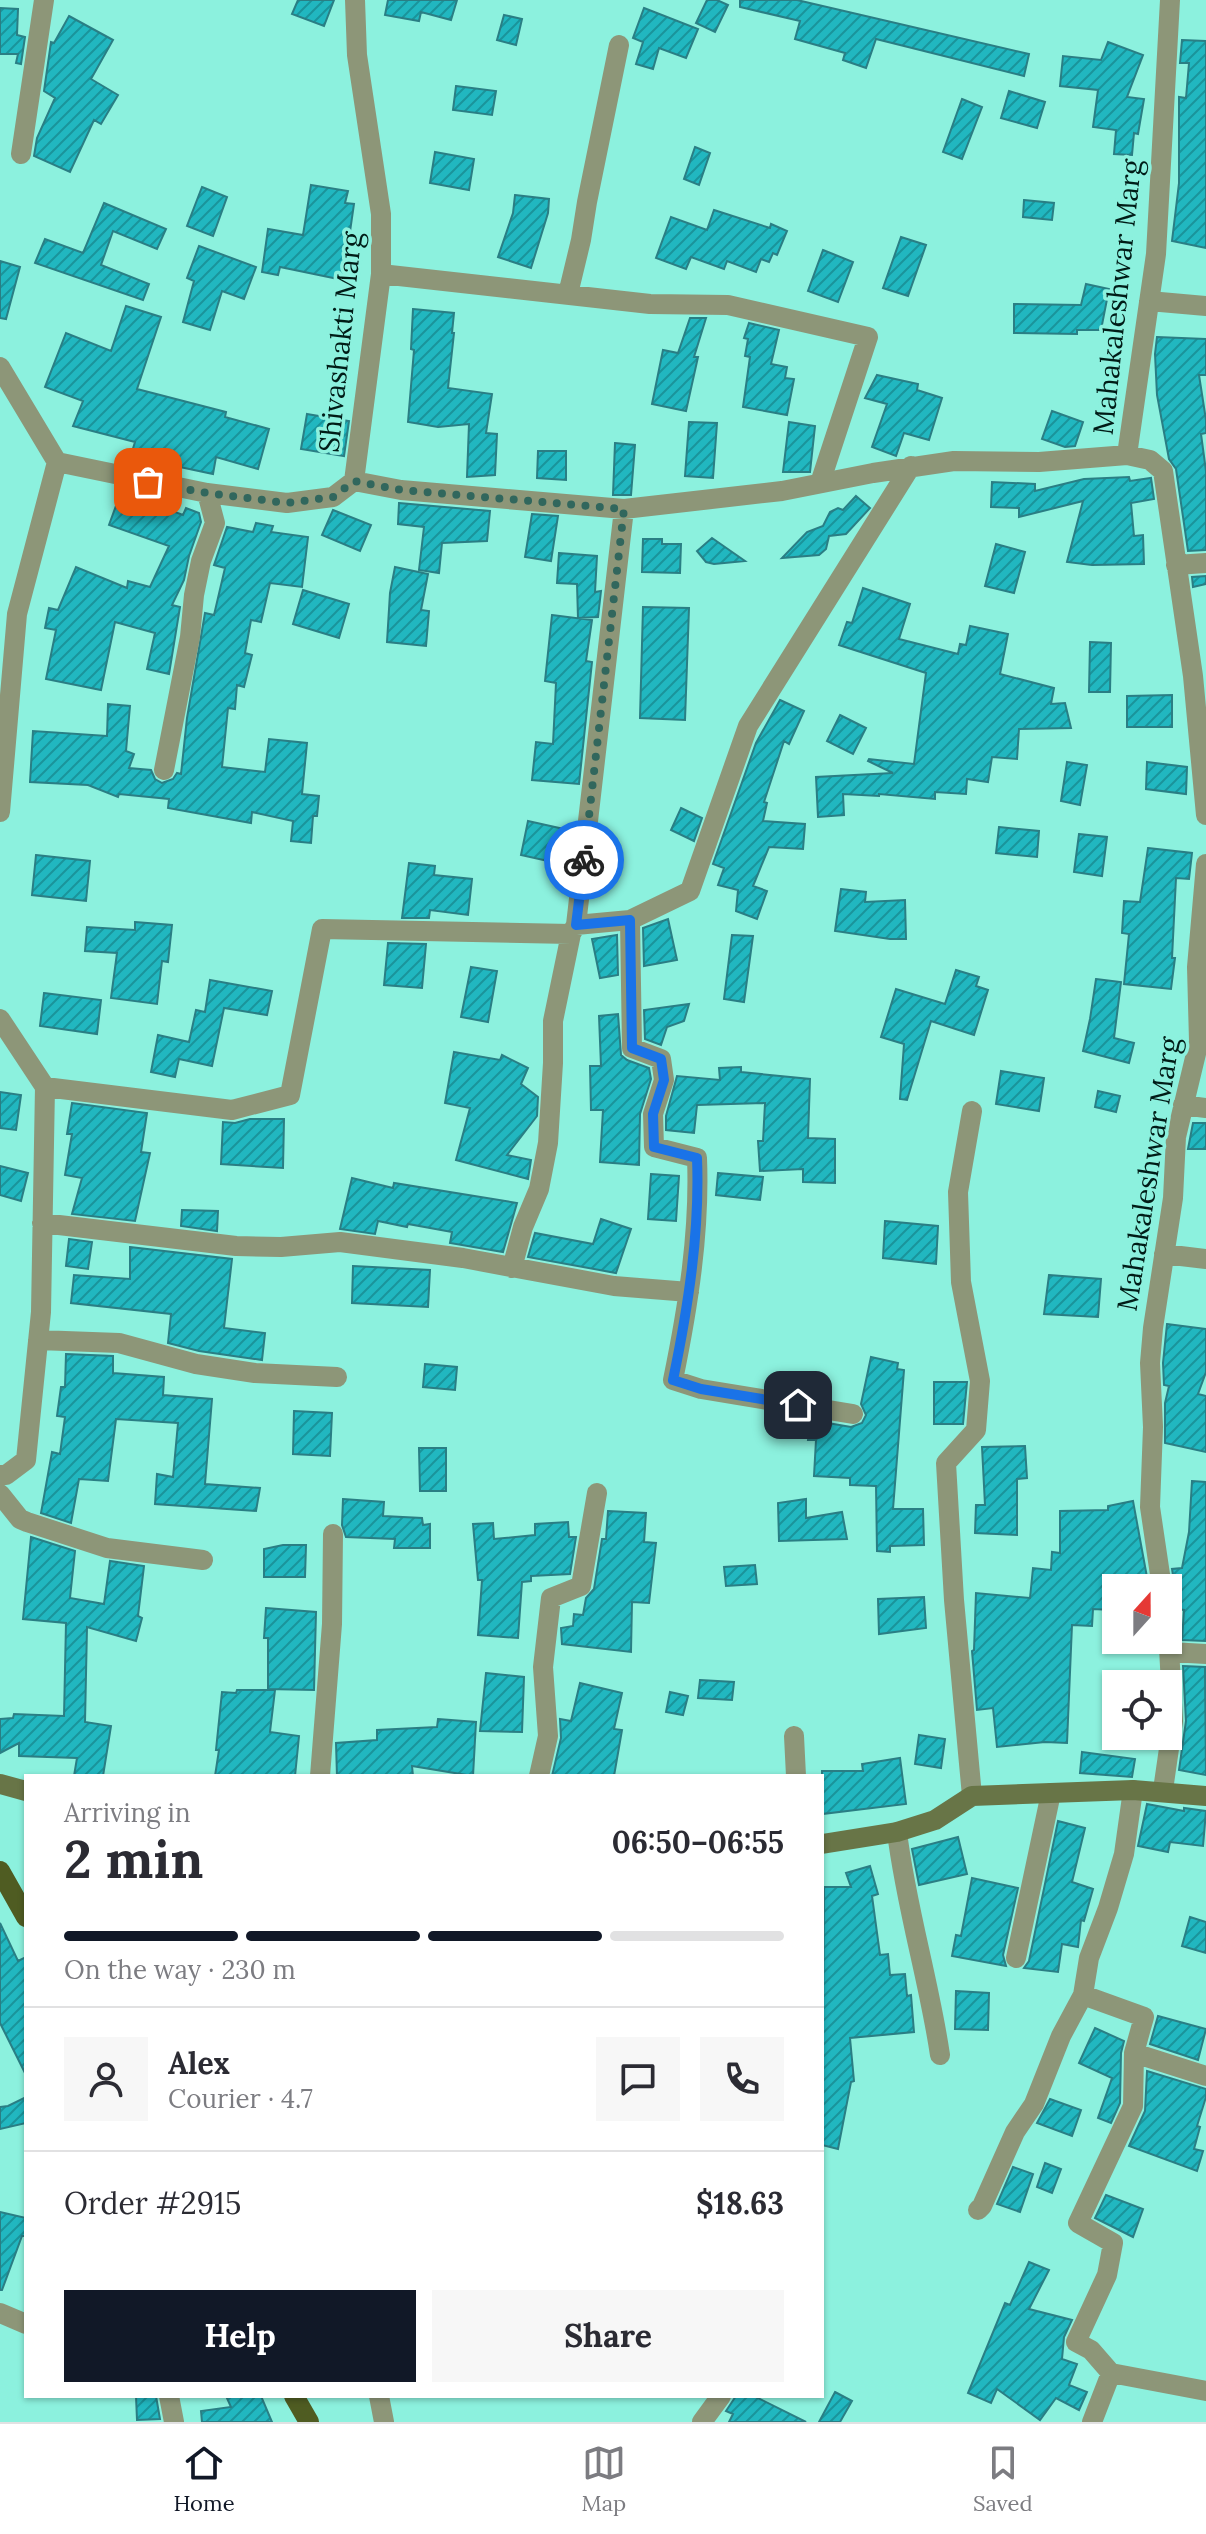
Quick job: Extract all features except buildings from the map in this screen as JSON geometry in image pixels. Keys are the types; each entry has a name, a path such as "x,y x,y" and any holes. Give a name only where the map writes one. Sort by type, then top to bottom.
{"main road":[{"path":"0,1784 24,1790"},
{"path":"824,1844 897,1832 935,1820 972,1796 1163,1790 1206,1796"},
{"path":"2,1883 24,1914"},
{"path":"295,2398 309,2422"}],"street":[{"path":"21,154 44,0"},
{"name":"Shivashakti Marg","path":"57,462 207,493 287,503 333,497 354,481 381,274 381,214 357,55 355,0"},
{"name":"Mahakaleshwar Marg","path":"1170,0 1156,254 1127,455 1150,460 1163,471 1193,676 1206,815"},
{"path":"568,294 619,45"},
{"path":"381,274 650,304 728,305 868,337 820,483"},
{"path":"1149,301 1206,306"},
{"path":"0,367 57,462 17,614 0,812"},
{"path":"354,481 401,490 624,509 734,497 954,461 1039,462 1127,455"},
{"path":"45,1087 232,1110 290,1095 322,929 573,930 630,920 690,891 748,726 911,466"},
{"path":"164,770 190,637 201,561 215,523 207,493"},
{"path":"512,1268 523,1227 539,1189 548,1143 553,1021 573,930 624,509"},
{"path":"1176,565 1206,563"},
{"name":"Mahakaleshwar Marg","path":"1160,1574 1149,1479 1153,1427 1152,1339 1173,1198 1176,1137 1199,1041 1206,864"},
{"path":"630,920 632,1048 661,1059 663,1070 664,1080 653,1114 654,1147 697,1158 698,1193 689,1292 673,1380 701,1389 853,1414"},
{"path":"0,1019 45,1087 38,1340 26,1460 6,1475 0,1475"},
{"path":"1183,1105 1206,1108"},
{"path":"972,1111 958,1192 961,1282 980,1381 976,1430 946,1463 954,1600 972,1796"},
{"path":"42,1223 236,1246 281,1247 340,1242 463,1258 614,1286 689,1292"},
{"path":"1164,1254 1206,1259"},
{"path":"38,1340 119,1343 196,1364 255,1373 337,1377"},
{"path":"539,1774 548,1736 543,1667 551,1598 581,1586 597,1493"},
{"path":"0,1494 20,1519 27,1522 107,1548 203,1560"},
{"path":"320,1774 332,1624 333,1534"},
{"path":"1182,1653 1206,1654"},
{"path":"1163,1790 1173,1721 1171,1654"},
{"path":"794,1736 796,1774"},
{"path":"978,2210 1015,2132 1034,2104 1061,2036 1083,1995 1089,1958 1124,1854 1133,1790"},
{"path":"1016,1958 1051,1793"},
{"path":"897,1832 902,1873 931,1996 940,2055"},
{"path":"1083,1995 1144,2017 1134,2053 1133,2106 1078,2223 1113,2243 1107,2275 1076,2342 1091,2350 1111,2373 1206,2391"},
{"path":"1134,2053 1206,2076"},
{"path":"0,2313 24,2323"},
{"path":"1092,2422 1111,2373"},
{"path":"169,2398 174,2422"},
{"path":"379,2398 384,2422"},
{"path":"702,2422 720,2398"}],"way so far":[{"path":"148,482 287,503 333,497 354,481 401,490 624,509 584,860"}],"route":[{"path":"584,860 576,925 630,920 632,1048 661,1059 664,1080 653,1114 654,1147 697,1158 693,1259 673,1380 701,1389 798,1405"}]}
